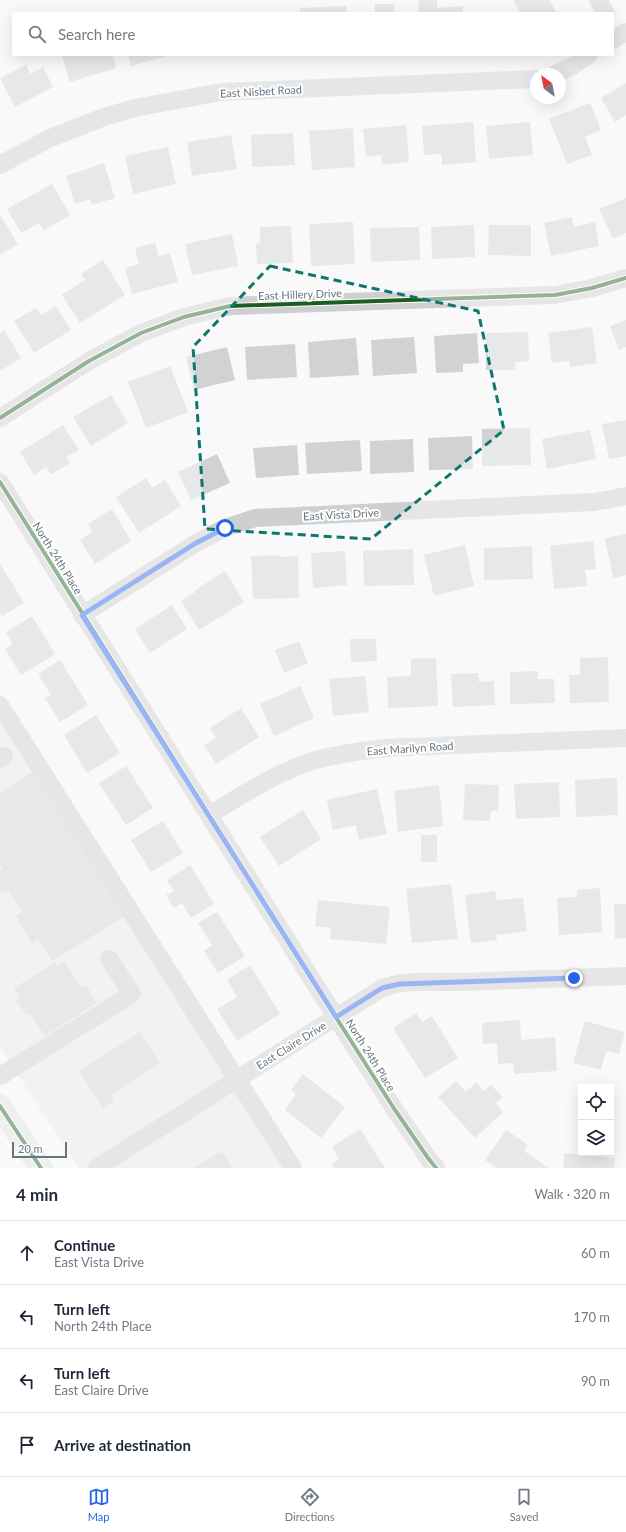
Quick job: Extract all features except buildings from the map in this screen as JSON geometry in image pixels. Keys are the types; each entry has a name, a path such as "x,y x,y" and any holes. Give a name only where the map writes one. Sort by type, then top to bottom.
{"main road":[{"path":"0,1106 34,1165"}],"street":[{"path":"598,0 605,12"},
{"path":"566,69 587,56"},
{"name":"East Nisbet Road","path":"0,165 48,139 104,117 135,108 191,97 229,92 530,79"},
{"name":"East Hillery Drive","path":"0,418 89,361 141,333 184,317 230,306 554,295 592,288 626,278"},
{"name":"North 24th Place","path":"0,482 82,615 336,1017 393,1106 436,1168"},
{"name":"East Vista Drive","path":"82,615 196,543 225,528 255,518 594,502 626,496"},
{"path":"0,704 293,1168"},
{"name":"East Marilyn Road","path":"209,815 278,776 313,761 356,752 385,748 626,738"},
{"path":"0,1076 132,994 109,959"},
{"name":"East Claire Drive","path":"96,1168 382,988 400,984 626,976"}],"highlighted area":[{"path":"270,266 478,311 504,430 371,539 205,529 193,347"}],"shaded area":[{"path":"0,721 264,1140 284,1168 79,1168 0,1047"}],"cycle path":[{"path":"0,418 89,361 141,333 184,317 230,306 555,295 592,288 626,278"},
{"path":"0,482 316,986 393,1107 436,1168"},
{"path":"0,1106 41,1168"}],"route":[{"path":"225,528 196,543 82,615 336,1017 382,988 400,984 419,982 574,978"}]}
